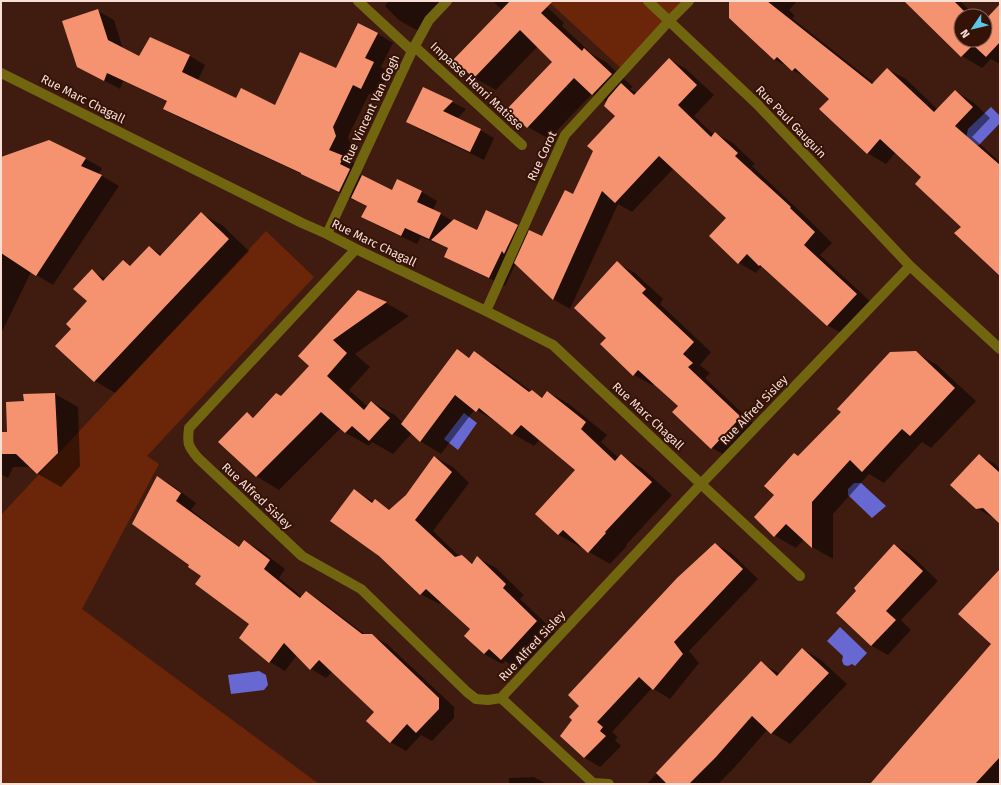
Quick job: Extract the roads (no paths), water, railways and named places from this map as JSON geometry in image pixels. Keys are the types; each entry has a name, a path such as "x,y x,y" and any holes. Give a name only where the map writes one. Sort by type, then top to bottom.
{"street":[{"name":"Impasse Henri Matisse","path":"358,1 413,48 522,146"},
{"name":"Rue Vincent Van Gogh","path":"327,234 413,48 429,20 447,1"},
{"name":"Rue Paul Gauguin","path":"648,1 758,105 910,266"},
{"name":"Rue Corot","path":"486,311 565,135 689,1"},
{"name":"Rue Marc Chagall","path":"1,72 302,223 486,311 553,346 800,576"},
{"name":"Rue Alfred Sisley","path":"356,249 189,428 188,441 198,458 302,556 361,590 467,692 476,699 488,700 501,698 701,484 910,266"},
{"path":"910,266 1000,349"},
{"path":"501,698 593,783 608,784"}]}
